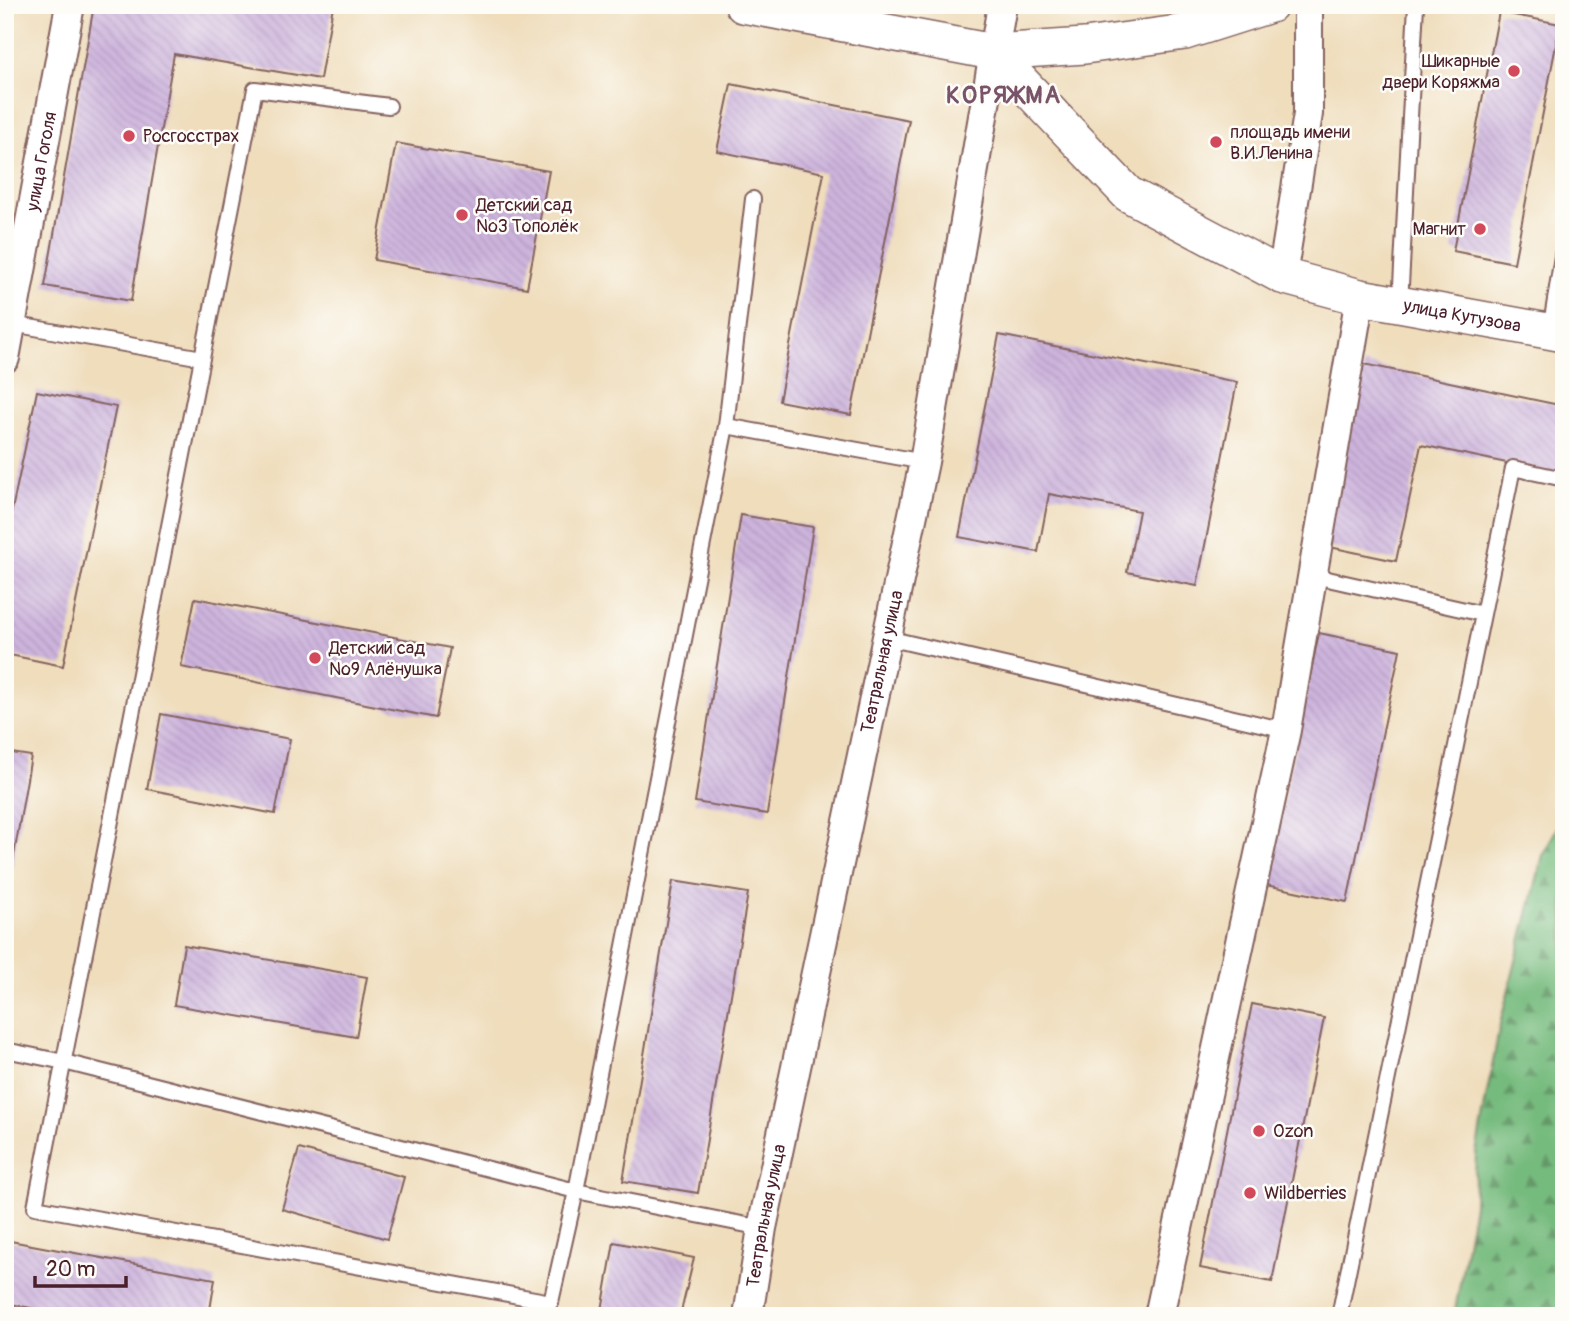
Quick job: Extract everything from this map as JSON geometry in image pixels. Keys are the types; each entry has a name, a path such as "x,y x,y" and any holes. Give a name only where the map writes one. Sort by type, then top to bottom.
{"street":[{"name":"улица Гоголя","path":"5,358 9,324 70,5"},
{"path":"743,5 993,52 1085,46 1185,33 1270,5"},
{"name":"Театральная улица","path":"748,1316 762,1228 924,462 1002,5"},
{"path":"1282,276 1308,114 1308,5"},
{"path":"993,52 1128,194 1282,276 1360,297 1310,575 1286,730 1159,1316"},
{"name":"улица Кутузова","path":"1360,297 1557,332"}],"lane":[{"path":"1399,304 1416,5"},
{"path":"389,106 255,89 35,1207 551,1302 576,1191 726,426 753,199"},
{"path":"1557,332 1564,244"},
{"path":"9,324 202,358"},
{"path":"726,426 924,462"},
{"path":"1339,1316 1513,468 1564,479"},
{"path":"1310,575 1483,614"},
{"path":"887,638 1286,730"},
{"path":"5,1050 64,1062 576,1191 762,1228"}],"green space":[{"path":"1564,814 1564,1292 1559,1316 1454,1316 1474,1205 1476,1153 1500,1024 1543,855"}],"building":[{"path":"94,5 333,6 320,79 174,54 131,301 45,286"},
{"path":"1499,12 1560,24 1514,263 1453,251"},
{"path":"731,84 909,120 851,415 779,401 824,173 717,151"},
{"name":"Детский сад №3 Тополёк","path":"396,143 549,171 527,288 374,260"},
{"path":"999,335 1237,382 1197,586 1127,572 1139,511 1049,494 1038,552 959,537"},
{"path":"1364,364 1564,406 1564,475 1421,445 1396,561 1325,546"},
{"path":"37,391 116,407 63,666 5,654 5,543"},
{"path":"741,515 813,527 767,814 695,802"},
{"name":"Детский сад №9 Алёнушка","path":"195,598 450,648 436,718 181,667"},
{"path":"1319,633 1400,650 1347,902 1266,885"},
{"path":"161,714 290,739 275,814 147,789"},
{"path":"5,752 31,756 7,896 5,896"},
{"path":"673,881 748,893 698,1193 623,1181"},
{"path":"184,945 367,977 356,1037 174,1005"},
{"path":"1252,1004 1324,1018 1272,1282 1200,1268"},
{"path":"299,1149 404,1177 387,1239 282,1209"},
{"path":"5,1240 215,1279 209,1316 72,1316 5,1303"},
{"path":"614,1242 694,1258 680,1316 601,1316"}],"place":[{"name":"Шикарные двери Коряжма","path":"1514,71"},
{"name":"Росгосстрах","path":"129,136"},
{"name":"площадь имени В.И.Ленина","path":"1216,142"},
{"name":"Детский сад №3 Тополёк","path":"462,215"},
{"name":"Магнит","path":"1480,229"},
{"name":"Детский сад №9 Алёнушка","path":"315,658"},
{"name":"Ozon","path":"1259,1131"},
{"name":"Wildberries","path":"1250,1193"}],"district":[{"name":"КОРЯЖМА","path":"1004,95"}]}
